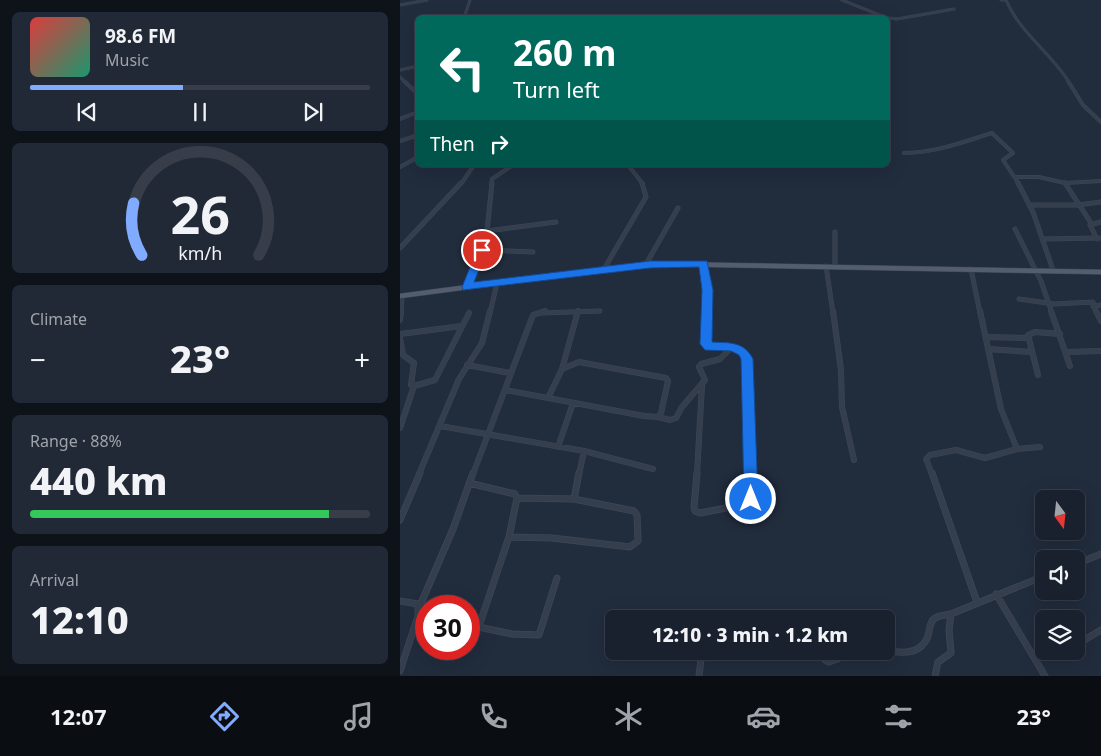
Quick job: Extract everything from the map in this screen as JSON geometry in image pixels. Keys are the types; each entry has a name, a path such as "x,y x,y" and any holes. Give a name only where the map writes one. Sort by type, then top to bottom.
{"main road":[{"path":"401,296 604,269 645,266 704,264 1101,272"}],"street":[{"path":"400,5 427,0"},
{"path":"465,15 470,0"},
{"path":"842,0 880,15"},
{"path":"1001,0 1006,0 1014,18 1061,70 1083,105 1101,122"},
{"path":"890,18 897,19 954,9"},
{"path":"400,70 415,67"},
{"path":"400,77 415,92"},
{"path":"400,114 402,118 415,113"},
{"path":"904,153 921,153 949,147 992,134 1013,153 1003,160 1017,177 1043,239 1053,270"},
{"path":"400,142 415,136"},
{"path":"400,166 415,158"},
{"path":"400,248 458,188 473,167"},
{"path":"467,287 482,250 487,231 492,179 511,167"},
{"path":"604,269 646,197 646,189 637,174 630,167"},
{"path":"1017,177 1039,178 1064,183 1101,181"},
{"path":"1064,183 1091,223 1090,228 1099,238"},
{"path":"1029,205 1078,205 1101,202"},
{"path":"645,266 678,208"},
{"path":"487,231 556,222"},
{"path":"1091,223 1101,222"},
{"path":"1015,229 1050,304 1070,366"},
{"path":"835,232 835,266"},
{"path":"1043,239 1099,238"},
{"path":"482,250 533,252"},
{"path":"702,385 702,412 694,508 695,512 700,513 747,504 751,499 747,359 744,352 732,347 709,347 706,344 708,290 704,264"},
{"path":"826,266 840,370 842,407 854,460"},
{"path":"971,269 1001,409 1017,449"},
{"path":"400,520 459,379 482,343 496,284"},
{"path":"400,320 401,296"},
{"path":"1019,299 1050,304 1080,301 1093,302 1093,306 1101,320"},
{"path":"1093,306 1101,305"},
{"path":"425,595 452,530 533,315 546,311 600,312"},
{"path":"548,398 562,369 578,311"},
{"path":"414,386 434,381 469,313"},
{"path":"414,386 411,385 414,363 403,355 400,336 462,326"},
{"path":"1038,375 1028,338 1030,333 1060,334"},
{"path":"986,337 1028,338"},
{"path":"505,390 675,420 690,396 705,380 700,369 701,364 720,359 732,347"},
{"path":"988,349 1032,352"},
{"path":"1066,352 1101,351"},
{"path":"564,360 667,379 661,413 658,417"},
{"path":"562,369 579,362"},
{"path":"468,365 510,373"},
{"path":"400,428 414,386"},
{"path":"558,446 573,403"},
{"path":"440,426 584,451 653,469"},
{"path":"977,602 961,552 948,522 938,488 926,458 930,455 956,450 985,458 1017,449 1040,448"},
{"path":"574,499 584,451"},
{"path":"469,483 515,494 517,498"},
{"path":"509,537 552,538 630,547 638,541 637,515 634,511 574,499 517,498"},
{"path":"480,623 509,537 517,498"},
{"path":"1085,561 1101,555"},
{"path":"480,626 497,632 528,636 539,635 557,578"},
{"path":"895,652 904,655 926,642 932,621 936,617 951,614 1035,579"},
{"path":"996,594 1035,657"},
{"path":"400,601 415,604"},
{"path":"935,676 938,662 950,653 949,630 951,614"},
{"path":"400,671 415,625"},
{"path":"1085,640 1101,630"},
{"path":"699,676 701,660"},
{"path":"1037,660 1045,676"}],"route":[{"path":"482,250 467,287 634,266 704,264 708,290 706,344 709,347 726,345 732,347 744,352 747,359 751,499"}]}
